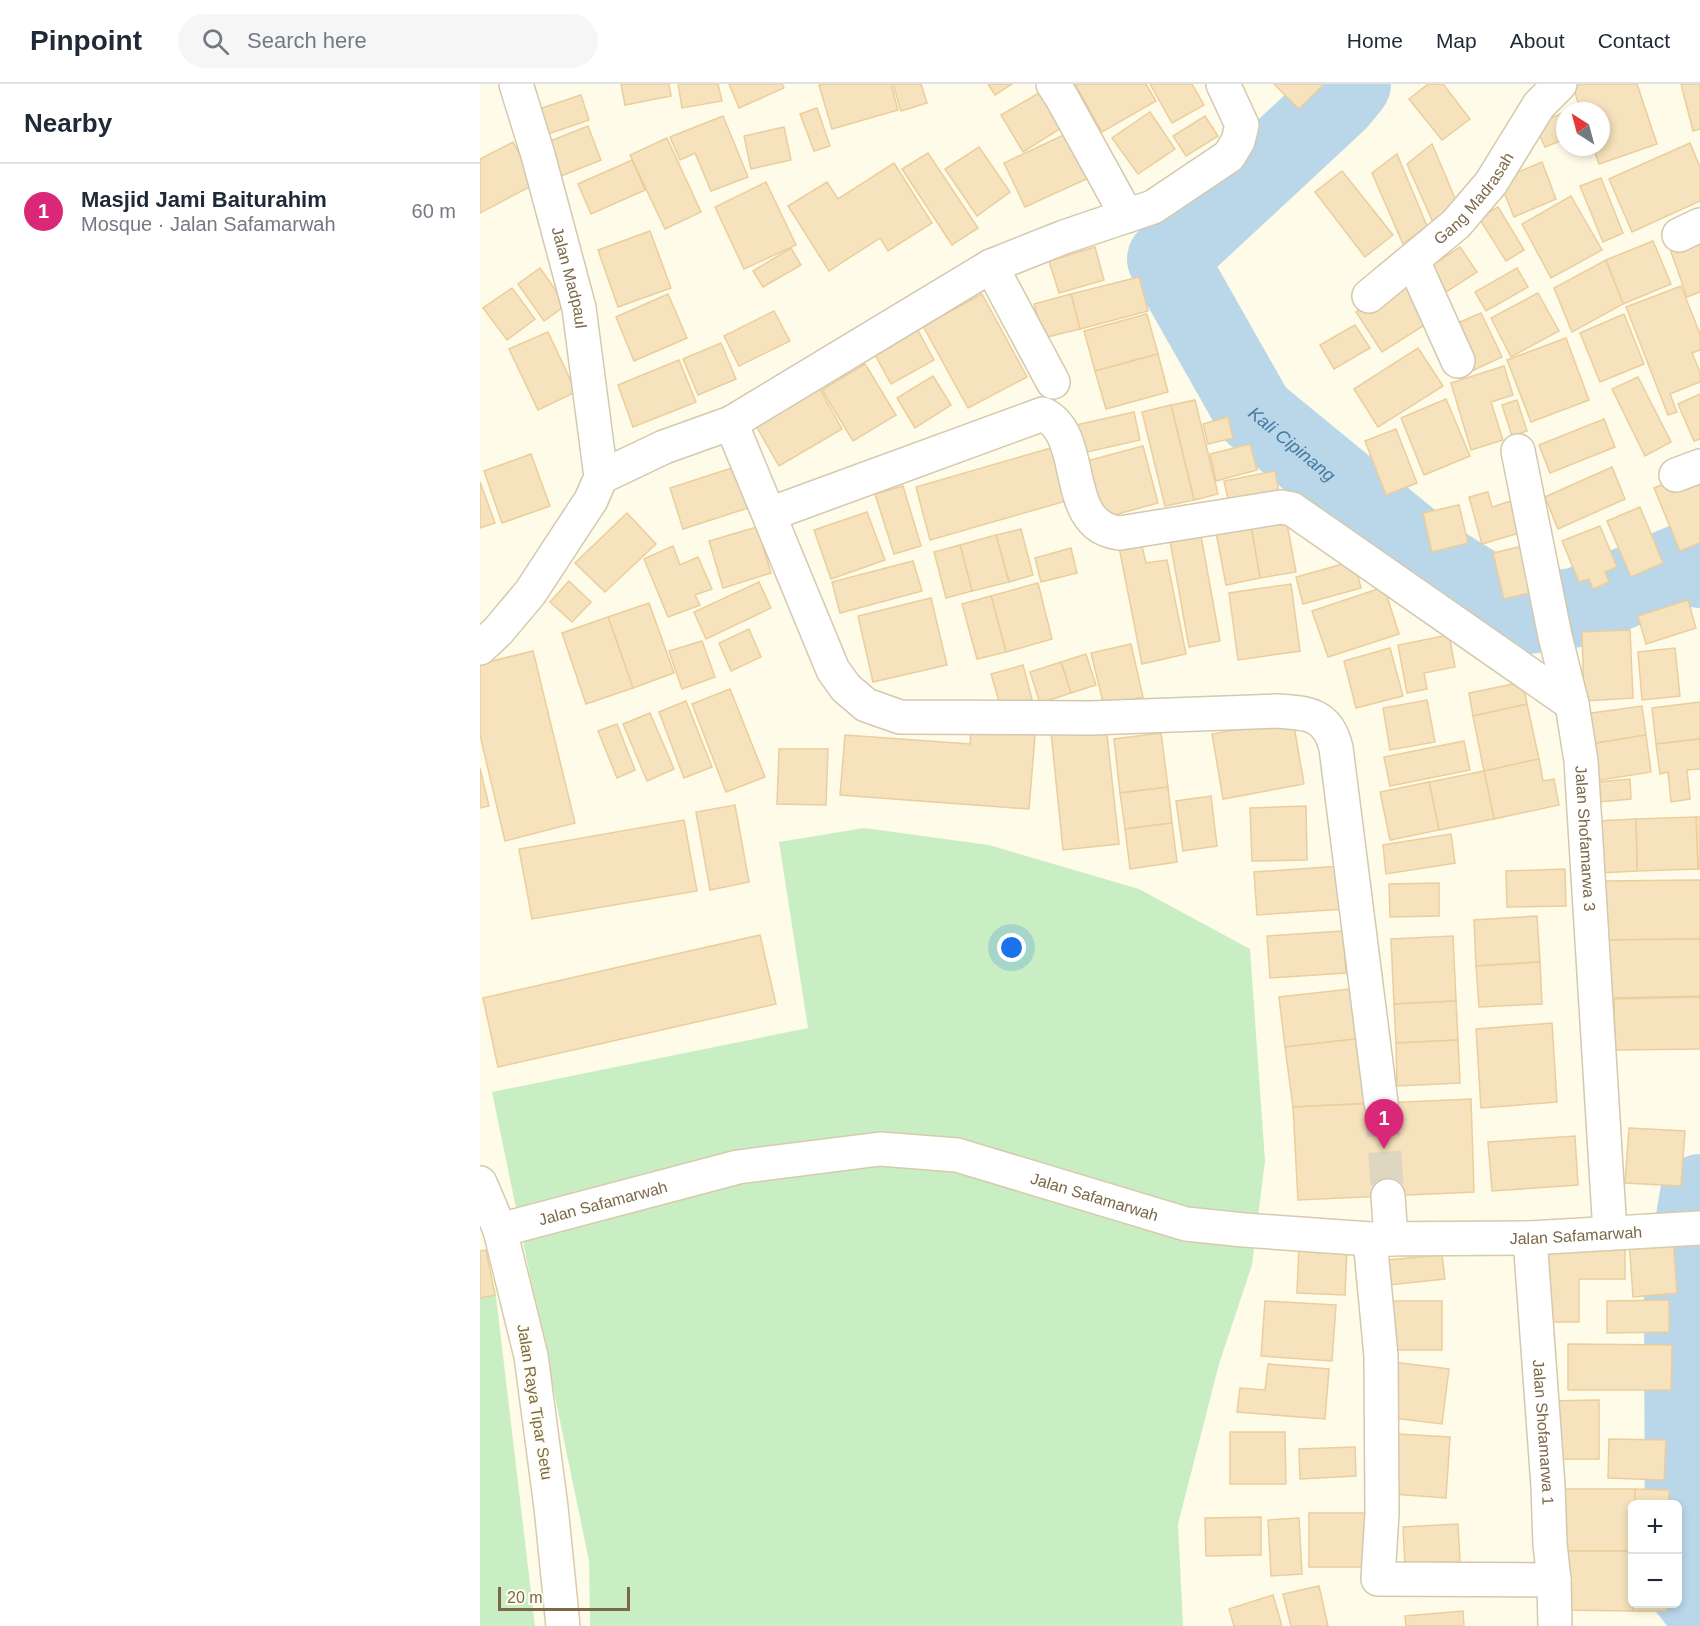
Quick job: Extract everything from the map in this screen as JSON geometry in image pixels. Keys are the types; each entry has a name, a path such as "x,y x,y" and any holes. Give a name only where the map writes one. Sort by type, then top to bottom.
{"street":[{"name":"Jalan Madpaul","path":"516,84 538,155 579,308 601,477"},
{"path":"1053,84 1127,216"},
{"path":"480,648 530,594 591,500 601,477 664,447 730,423 991,266 1064,237 1153,207 1229,156 1238,141 1242,125 1223,84"},
{"name":"Gang Madrasah","path":"1369,296 1456,224 1484,191 1539,105 1560,84"},
{"path":"1413,261 1458,361"},
{"path":"991,266 1053,382"},
{"path":"770,514 1042,414 1053,419 1062,430 1082,503 1098,525 1109,532 1120,533 1281,507 1292,509 1572,704"},
{"path":"730,423 770,514 833,670 846,688 866,705 900,717 1091,718 1277,711 1306,714 1325,723 1333,734 1336,748 1381,1103"},
{"name":"Jalan Shofamarwa 3","path":"1518,451 1554,636 1572,704 1581,761 1610,1233"},
{"name":"Jalan Safamarwah","path":"500,1230 738,1167 880,1149 957,1155 1186,1224 1244,1230 1381,1239 1530,1238 1691,1229"},
{"name":"Jalan Raya Tipar Setu","path":"480,1184 500,1230 531,1356 551,1507 562,1626"},
{"path":"1388,1196 1381,1239 1382,1513 1378,1579 1554,1580"},
{"name":"Jalan Shofamarwa 1","path":"1530,1238 1548,1486 1555,1626"}],"green space":[{"path":"864,828 989,845 1139,889 1250,949 1265,1161 1252,1265 1219,1364 1178,1524 1183,1626 590,1626 589,1561 492,1092 808,1028 779,842"},
{"path":"495,1288 535,1626 480,1626 480,1291"}],"building":[{"path":"621,84 669,84 671,96 625,105"},
{"path":"678,84 718,84 722,101 682,108"},
{"path":"729,84 782,84 784,88 739,108"},
{"path":"891,84 898,110 832,129 819,85"},
{"path":"893,84 921,84 927,103 901,111"},
{"path":"988,84 1012,84 995,95"},
{"path":"1075,84 1146,84 1156,101 1102,132"},
{"path":"1150,84 1192,84 1204,105 1172,123"},
{"path":"1274,84 1324,84 1299,109"},
{"path":"1428,84 1443,84 1470,119 1442,140 1409,99"},
{"path":"1582,84 1637,84 1657,144 1599,164 1596,156 1610,156 1610,102 1578,102 1573,87"},
{"path":"1681,84 1700,84 1700,129 1693,131"},
{"path":"1044,90 1066,125 1023,152 1001,115"},
{"path":"581,95 589,120 548,134 539,109"},
{"path":"817,108 830,146 814,151 800,114"},
{"path":"1150,112 1175,149 1138,174 1112,138"},
{"path":"723,116 748,177 711,191 695,153 680,160 670,137"},
{"path":"1205,116 1218,136 1186,156 1173,136"},
{"path":"1556,116 1556,143 1545,147 1535,125"},
{"path":"588,126 601,160 561,176 548,142"},
{"path":"784,127 791,160 751,169 744,136"},
{"path":"1070,132 1091,177 1025,207 1004,163"},
{"path":"667,138 701,212 665,229 630,155"},
{"path":"513,142 535,184 480,213 480,159"},
{"path":"1690,143 1700,167 1700,201 1632,232 1609,179"},
{"path":"1432,144 1460,210 1436,229 1407,164"},
{"path":"979,147 1010,192 977,216 945,169"},
{"path":"928,153 978,228 952,245 902,169"},
{"path":"1397,154 1427,226 1403,244 1372,173"},
{"path":"632,160 645,190 591,214 578,184"},
{"path":"1542,162 1556,199 1514,217 1499,180"},
{"path":"894,163 932,223 888,251 880,238 829,271 788,206 827,182 838,199"},
{"path":"1342,171 1393,235 1365,257 1315,192"},
{"path":"1601,178 1623,233 1603,242 1580,186"},
{"path":"766,182 796,245 744,269 715,207"},
{"path":"1571,196 1602,250 1551,278 1522,224"},
{"path":"1498,207 1524,250 1506,261 1479,218"},
{"path":"650,231 671,288 618,307 598,250"},
{"path":"1700,235 1700,292 1687,297 1669,246"},
{"path":"1653,241 1671,284 1623,304 1606,260"},
{"path":"1095,247 1104,280 1059,293 1049,261"},
{"path":"1460,247 1477,272 1440,296 1423,271"},
{"path":"791,248 801,265 763,287 753,271"},
{"path":"1606,260 1623,304 1572,332 1554,288"},
{"path":"540,268 566,305 544,321 518,284"},
{"path":"1517,268 1528,287 1486,311 1475,292"},
{"path":"1139,277 1148,311 1080,329 1071,294"},
{"path":"1412,277 1437,317 1382,352 1356,312"},
{"path":"1681,286 1700,334 1700,350 1692,353 1700,372 1700,382 1670,394 1677,412 1668,415 1626,307"},
{"path":"512,288 535,319 507,340 483,308"},
{"path":"1538,293 1559,331 1511,357 1491,318"},
{"path":"668,294 687,338 634,361 616,317"},
{"path":"982,294 1027,377 968,408 923,326"},
{"path":"1071,294 1080,329 1043,338 1034,304"},
{"path":"774,311 790,341 739,366 724,336"},
{"path":"1481,313 1502,357 1472,371 1451,326"},
{"path":"1147,314 1158,354 1095,371 1084,331"},
{"path":"1624,314 1644,364 1600,382 1580,333"},
{"path":"915,325 934,360 891,384 872,349"},
{"path":"1355,325 1370,348 1334,369 1320,345"},
{"path":"548,332 576,392 538,410 509,349"},
{"path":"1566,338 1589,400 1531,422 1507,360"},
{"path":"721,343 736,379 698,395 683,359"},
{"path":"1418,348 1443,386 1378,427 1354,389"},
{"path":"1158,354 1168,392 1106,409 1095,371"},
{"path":"679,360 696,402 633,427 618,385"},
{"path":"865,364 896,415 853,441 822,390"},
{"path":"1504,366 1513,395 1491,402 1503,440 1471,450 1451,383"},
{"path":"933,376 951,405 915,428 897,398"},
{"path":"1638,377 1671,442 1645,456 1612,389"},
{"path":"814,379 842,429 779,466 751,417"},
{"path":"1700,394 1700,439 1694,441 1678,404"},
{"path":"1446,399 1470,456 1424,475 1401,418"},
{"path":"1195,400 1218,494 1194,500 1171,405"},
{"path":"1517,400 1527,431 1512,436 1502,405"},
{"path":"1171,405 1194,500 1165,506 1142,412"},
{"path":"1134,412 1140,440 1082,453 1076,425"},
{"path":"1228,417 1233,438 1208,444 1203,424"},
{"path":"1604,419 1615,447 1550,473 1539,445"},
{"path":"1396,429 1417,483 1386,495 1365,441"},
{"path":"1250,444 1257,470 1216,481 1210,454"},
{"path":"1143,446 1158,503 1103,518 1087,461"},
{"path":"1051,448 1066,501 930,540 916,487"},
{"path":"531,454 550,506 502,523 484,471"},
{"path":"735,467 748,508 683,529 670,488"},
{"path":"1612,467 1625,499 1558,529 1545,497"},
{"path":"1700,469 1700,543 1680,551 1654,488"},
{"path":"1275,471 1280,498 1230,508 1224,481"},
{"path":"480,482 495,523 480,528"},
{"path":"903,486 921,546 894,554 875,494"},
{"path":"1488,492 1492,507 1520,498 1529,530 1482,544 1469,497"},
{"path":"1459,505 1468,543 1432,552 1423,513"},
{"path":"1640,507 1663,563 1631,577 1607,521"},
{"path":"867,512 885,560 831,579 814,530"},
{"path":"627,513 656,544 605,592 575,563"},
{"path":"1285,513 1296,572 1260,578 1250,520"},
{"path":"1250,520 1260,578 1226,585 1215,527"},
{"path":"1600,526 1617,567 1605,572 1609,582 1593,589 1589,579 1579,582 1562,541"},
{"path":"757,527 771,573 723,588 709,541"},
{"path":"1021,529 1033,575 1009,582 996,535"},
{"path":"996,535 1009,582 972,591 960,545"},
{"path":"1201,536 1220,641 1189,647 1170,541"},
{"path":"1140,538 1146,563 1167,560 1186,654 1142,664 1118,542"},
{"path":"960,545 972,591 946,598 934,552"},
{"path":"673,546 680,565 698,557 712,589 695,595 700,605 668,617 644,559"},
{"path":"1523,546 1533,592 1504,599 1493,553"},
{"path":"1071,548 1077,573 1041,582 1035,558"},
{"path":"913,561 922,591 840,613 832,582"},
{"path":"1354,561 1361,588 1303,604 1296,577"},
{"path":"569,581 591,602 572,622 550,602"},
{"path":"759,582 771,608 706,639 694,612"},
{"path":"1038,583 1052,639 1006,652 991,596"},
{"path":"1291,584 1300,651 1238,660 1229,593"},
{"path":"1384,587 1399,634 1328,657 1312,611"},
{"path":"991,596 1006,652 977,659 962,604"},
{"path":"931,598 947,665 873,682 858,616"},
{"path":"1688,600 1696,628 1646,644 1638,616"},
{"path":"649,603 674,673 633,688 608,617"},
{"path":"608,617 633,688 586,704 562,633"},
{"path":"749,629 761,657 731,671 719,643"},
{"path":"1630,630 1633,698 1584,701 1582,632"},
{"path":"1449,635 1455,667 1424,673 1427,689 1407,693 1398,645"},
{"path":"702,641 715,677 682,689 669,651"},
{"path":"1131,644 1143,697 1104,706 1091,653"},
{"path":"1390,648 1403,696 1356,708 1344,661"},
{"path":"1675,648 1680,696 1642,700 1638,652"},
{"path":"533,651 575,823 505,841 480,735 480,664"},
{"path":"1086,654 1096,685 1071,693 1061,662"},
{"path":"1061,662 1071,693 1040,703 1030,672"},
{"path":"1023,665 1032,699 1001,708 991,674"},
{"path":"1523,682 1527,704 1473,716 1469,693"},
{"path":"730,689 765,777 726,792 692,704"},
{"path":"1427,700 1435,742 1390,750 1383,708"},
{"path":"686,701 712,767 684,778 659,712"},
{"path":"1700,702 1700,739 1656,744 1652,708"},
{"path":"1527,704 1539,759 1484,771 1473,716"},
{"path":"1642,706 1646,735 1590,744 1585,714"},
{"path":"650,713 674,769 647,781 623,724"},
{"path":"972,718 1036,723 1029,809 840,795 845,735 970,744"},
{"path":"1293,720 1304,784 1223,799 1212,734"},
{"path":"617,724 635,770 617,778 598,731"},
{"path":"1106,725 1119,844 1063,850 1051,732"},
{"path":"1161,733 1168,787 1120,793 1114,739"},
{"path":"1646,735 1651,772 1595,781 1590,744"},
{"path":"1700,739 1700,769 1687,770 1690,799 1671,802 1668,772 1660,774 1656,744"},
{"path":"1464,741 1470,770 1390,786 1384,757"},
{"path":"779,749 828,749 826,805 777,804"},
{"path":"1539,759 1543,781 1554,779 1559,805 1494,819 1484,771"},
{"path":"480,768 489,806 480,808"},
{"path":"1484,771 1494,819 1439,830 1429,782"},
{"path":"1630,779 1631,799 1599,802 1598,782"},
{"path":"1429,782 1439,830 1390,840 1380,792"},
{"path":"1168,787 1172,823 1125,829 1120,793"},
{"path":"1211,796 1217,846 1183,851 1176,801"},
{"path":"735,805 749,882 710,890 696,812"},
{"path":"1306,806 1307,860 1252,861 1250,808"},
{"path":"1696,817 1700,817 1700,869 1698,869"},
{"path":"1696,817 1698,869 1637,871 1636,819"},
{"path":"1636,819 1637,871 1599,873 1597,821"},
{"path":"684,820 697,891 532,919 519,849"},
{"path":"1172,823 1177,862 1130,869 1125,829"},
{"path":"1451,834 1455,863 1386,874 1383,845"},
{"path":"1340,866 1344,909 1257,915 1254,872"},
{"path":"1565,869 1566,906 1507,907 1506,871"},
{"path":"1700,880 1700,939 1604,940 1604,881"},
{"path":"1439,883 1439,916 1390,917 1389,884"},
{"path":"1537,916 1540,962 1476,966 1474,920"},
{"path":"1343,931 1346,973 1270,978 1267,936"},
{"path":"760,935 776,1004 498,1067 483,998"},
{"path":"1453,936 1456,1001 1394,1004 1391,939"},
{"path":"1700,939 1700,996 1605,998 1604,940"},
{"path":"1540,962 1542,1004 1479,1007 1476,966"},
{"path":"1359,988 1364,1038 1285,1047 1279,997"},
{"path":"1700,997 1700,1049 1615,1050 1614,999"},
{"path":"1456,1001 1458,1040 1396,1043 1394,1004"},
{"path":"1552,1023 1557,1102 1481,1108 1476,1029"},
{"path":"1364,1038 1372,1103 1293,1107 1285,1047"},
{"path":"1458,1040 1460,1083 1397,1086 1396,1043"},
{"path":"1471,1099 1474,1192 1298,1200 1293,1107"},
{"path":"1629,1128 1685,1131 1681,1186 1625,1183"},
{"path":"1575,1136 1578,1185 1492,1191 1488,1142"},
{"path":"1673,1237 1677,1293 1633,1297 1629,1240"},
{"path":"1547,1243 1625,1243 1625,1279 1579,1279 1579,1322 1547,1322"},
{"path":"1299,1246 1347,1248 1345,1295 1297,1293"},
{"path":"486,1250 495,1295 480,1298 480,1251"},
{"path":"1442,1255 1445,1279 1389,1285 1387,1260"},
{"path":"1669,1300 1669,1332 1607,1333 1607,1301"},
{"path":"1265,1301 1336,1305 1332,1361 1261,1356"},
{"path":"1391,1301 1442,1301 1442,1350 1391,1350"},
{"path":"1568,1344 1672,1345 1671,1390 1568,1390"},
{"path":"1393,1362 1449,1369 1442,1424 1386,1417"},
{"path":"1268,1364 1329,1369 1325,1419 1237,1412 1240,1388 1265,1390"},
{"path":"1599,1400 1599,1459 1550,1459 1550,1401"},
{"path":"1230,1432 1285,1432 1286,1484 1230,1484"},
{"path":"1398,1434 1450,1437 1446,1498 1393,1494"},
{"path":"1609,1439 1666,1440 1664,1480 1608,1478"},
{"path":"1355,1447 1356,1476 1300,1479 1299,1449"},
{"path":"1560,1489 1635,1489 1635,1500 1628,1500 1628,1551 1560,1551"},
{"path":"1635,1489 1669,1490 1669,1500 1635,1500"},
{"path":"1309,1513 1365,1513 1365,1567 1309,1567"},
{"path":"1261,1517 1261,1555 1206,1556 1205,1518"},
{"path":"1299,1518 1302,1574 1271,1576 1268,1520"},
{"path":"1458,1524 1460,1562 1405,1566 1403,1527"},
{"path":"1560,1551 1628,1551 1628,1608 1633,1608 1633,1611 1558,1610"},
{"path":"1319,1586 1328,1626 1291,1626 1283,1594"},
{"path":"1273,1595 1282,1626 1234,1626 1229,1609"},
{"path":"1633,1608 1667,1608 1667,1611 1633,1611"},
{"path":"1463,1611 1464,1626 1406,1626 1405,1616"}],"waterway":[{"name":"Kali Cipinang","path":"1351,84 1337,101 1167,259 1255,414 1433,560 1522,615 1579,607 1694,559 1700,568"},
{"name":"Kali Cipinang","path":"1700,1194 1684,1288 1685,1584 1700,1603"}],"tunnel":[{"path":"1381,1103 1388,1196"}],"place":[{"name":"Masjid Jami Baiturahim","path":"1384,1149"}]}
